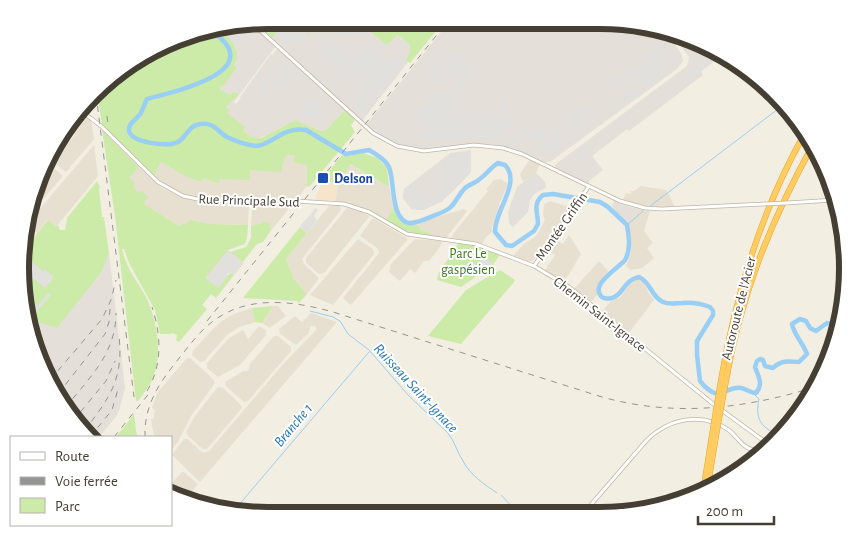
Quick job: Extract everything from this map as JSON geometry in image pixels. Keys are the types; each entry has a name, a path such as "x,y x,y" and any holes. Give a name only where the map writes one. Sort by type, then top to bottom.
{"highway":[{"name":"Autoroute de l'Acier","path":"708,482 732,320 750,258 770,203 802,139"},
{"name":"Autoroute de l'Acier","path":"722,386 738,323 760,253 788,190 809,152"},
{"name":"Autoroute de l'Acier","path":"705,484 715,430"}],"street":[{"path":"259,29 362,124 388,142 404,148 420,151 474,145 503,148 526,156 626,203 649,209 829,200"},
{"name":"Rue Principale Sud","path":"85,114 101,125 158,182 179,195 207,201 296,201 344,204 369,212 401,232 412,236"},
{"name":"Montée Griffin","path":"534,266 589,186"},
{"name":"Chemin Saint-Ignace","path":"412,236 476,244 534,266 569,288 700,393 765,441"},
{"path":"589,507 650,437 674,422 695,419 713,423 728,430 746,447 753,450 757,449"}],"shaded area":[{"path":"256,29 275,47 234,102 236,104 272,55 279,49 345,110 326,130 321,131 295,120 258,139 244,133 244,127 226,114 230,96 220,90 236,67 234,65 236,47 224,33"},
{"path":"279,29 304,29 309,34 313,29 366,29 387,45 398,35 410,45 410,53 405,59 408,62 362,121 272,38"},
{"path":"279,29 304,29 309,34 300,45 293,39 287,45 275,34"},
{"path":"343,29 365,30 357,36 349,36 341,32"},
{"path":"444,29 616,29 647,33 671,39 681,53 683,61 677,69 550,162 542,162 513,149 491,144 465,144 423,150 410,148 395,144 375,133 366,125"},
{"path":"245,30 249,33 236,47 224,33 236,31 238,33"},
{"path":"328,35 355,56 367,42 372,46 376,42 384,48 379,53 380,56 391,64 399,55 407,61 376,100 362,114 353,107 358,101 356,99 365,88 362,86 367,80 364,78 359,84 347,75 337,92 328,85 338,73 313,53"},
{"path":"677,41 717,59 701,71 703,75 629,131 627,129 592,156 603,170 590,180 588,184 556,169 556,164 687,66 689,57"},
{"path":"664,43 670,52 660,60 665,68 677,58 679,62 645,88 636,77 631,82 635,90 629,82 626,84 624,81 615,87 622,96 633,89 637,94 627,101 622,99 610,83 622,74 624,76 650,60 647,56"},
{"path":"450,49 475,70 465,83 470,87 465,94 460,90 461,88 457,89 452,85 456,79 450,78 436,66"},
{"path":"704,53 717,59 693,79 692,77 687,81 683,76 697,66 695,62 705,55"},
{"path":"271,54 273,56 242,98 240,97"},
{"path":"278,62 282,65 254,104 249,101"},
{"path":"288,62 300,72 282,92 272,84"},
{"path":"433,66 447,77 440,86 426,75"},
{"path":"445,89 459,98 448,111 453,115 462,104 477,116 483,109 487,113 465,138 432,141 417,136 423,126 413,118 424,104 427,106 437,94 439,96"},
{"path":"308,99 315,99 325,108 320,114 318,122 300,113"},
{"path":"622,99 624,103 611,114 608,110"},
{"path":"502,100 509,106 502,115 518,126 498,140 472,136 474,130 488,114 495,113 501,107 498,105"},
{"path":"581,104 589,115 578,124 583,132 576,137 563,119"},
{"path":"84,115 91,120 94,139 66,172 53,162 65,141 68,143 75,135 71,132"},
{"path":"555,125 559,130 561,129 570,141 569,143 565,141 564,143 550,135 550,130"},
{"path":"531,126 565,145 563,150 556,153 551,150 547,157 539,153 542,144 522,134 516,145 508,142 516,131 518,132 524,127 529,130"},
{"path":"94,145 98,176 56,227 47,220 37,233 32,229 35,215"},
{"path":"583,146 590,155 577,165 571,156"},
{"path":"471,150 471,172 457,187 441,202 423,210 411,209 403,198 404,189 450,153"},
{"path":"470,151 471,172 457,187 441,202 423,210 411,209 403,198 404,189 415,181 432,199 444,189 436,178 445,171 448,173 440,164 453,153 458,157 462,152"},
{"path":"292,155 307,165 307,186 297,199 196,198 177,192 154,176 161,162 201,182 203,178 217,184 220,179 249,179 250,170"},
{"path":"530,159 540,164 536,173 523,182 520,174"},
{"path":"349,164 389,187 394,208 386,220 360,207 335,201 338,185"},
{"path":"51,166 62,177 37,207"},
{"path":"139,167 162,188 180,197 203,203 248,204 248,225 209,224 191,220 179,226 143,204 129,178"},
{"path":"536,173 545,182 546,188 534,194 530,200 528,212 513,227 509,223 508,212 517,187"},
{"path":"536,173 544,181 541,184 542,188 529,198 527,212 521,219 515,219 510,213 515,198 527,192 523,184"},
{"path":"501,179 508,184 499,204 500,207 492,227 492,232 482,244 452,238 453,234 488,191 486,189 494,180"},
{"path":"327,180 338,185 335,201 314,200 321,186"},
{"path":"641,186 666,190 675,207 647,208 623,201 626,193 630,194 631,191"},
{"path":"550,201 569,207 569,211 534,260 529,262 513,256 525,243 535,237 540,230 545,219 543,216 544,205"},
{"path":"614,201 642,210 628,222 617,214 612,206"},
{"path":"254,204 291,204 291,206 270,232 270,223 251,226 252,207"},
{"path":"329,206 340,206 341,210 302,259 304,264 319,278 307,294 294,279 286,259"},
{"path":"315,208 318,210 314,216 317,220 307,233 300,226 310,215 312,216 311,214"},
{"path":"347,208 360,211 369,217 324,273 319,274 306,263 306,258"},
{"path":"464,209 467,211 446,238 430,236 430,233 422,231 417,225 436,217"},
{"path":"642,210 650,211 644,231 653,243 647,248 654,258 642,268 631,270 626,266 631,251 628,222"},
{"path":"372,219 408,239 351,305 343,298 379,253 377,248 360,236"},
{"path":"569,235 581,254 564,282 545,270 555,255 547,250 555,239 563,244"},
{"path":"358,239 373,249 374,254 333,305 310,295"},
{"path":"415,239 442,241 440,247 429,261 424,261 415,273 410,269 400,281 389,272 391,264"},
{"path":"228,250 244,263 234,275 231,273 227,274 226,279 218,288 205,278"},
{"path":"481,251 484,253 484,258 493,263 485,274 476,267 481,260 476,256"},
{"path":"109,253 125,388 119,411 98,436 78,414 53,374 41,345 33,315 102,271"},
{"path":"29,259 54,277 45,288 29,275"},
{"path":"599,261 608,271 600,282 597,295 590,303 574,289"},
{"path":"638,279 644,282 654,300 628,334 602,312 610,302 621,297 629,284"},
{"path":"48,293 51,295 34,315 31,301 37,306"},
{"path":"273,306 278,306 286,316 270,328 262,323"},
{"path":"252,308 255,322 239,327 227,335 204,361 200,362 192,355 193,351 222,321 234,314"},
{"path":"311,313 337,322 200,482 172,455 184,439 187,439 204,453 209,451 284,363 317,329 315,326 311,326 308,334 296,345 280,334 279,329 295,316 302,322"},
{"path":"259,326 266,330 266,335 240,365 218,377 207,368 207,363 229,338 243,330 248,339"},
{"path":"274,336 278,336 291,347 291,351 248,401 244,402 226,386 225,382 243,371 247,371 250,364"},
{"path":"187,358 190,358 215,383 191,416 178,442 172,449 172,436 154,436 151,419 153,419 155,410 152,408 157,393"},
{"path":"218,387 223,388 242,408 207,449 203,449 186,432 195,416"},
{"path":"184,472 198,484 189,494 172,487 172,483"}],"green space":[{"path":"262,29 279,29 272,38"},
{"path":"304,29 313,29 309,34"},
{"path":"366,29 438,29 410,63 405,60 410,53 410,45 398,35 387,45"},
{"path":"225,33 236,50 237,54 234,65 237,67 223,86 221,86 220,90 230,95 234,92 239,94 226,107 229,110 227,113 245,127 243,130 246,134 261,138 295,120 321,131 326,130 345,110 355,120 351,125 355,132 309,187 307,186 307,165 293,162 295,156 292,155 285,156 281,172 250,170 250,180 220,179 218,184 203,178 201,182 187,177 161,162 154,176 102,125 98,100 122,78 162,53 191,41"},
{"path":"102,130 139,167 129,178 135,183 133,186 138,193 141,191 148,197 144,204 179,226 191,220 209,224 248,225 245,244 228,250 226,276 231,273 234,275 216,298 211,294 202,305 207,309 179,342 176,340 177,335 172,333 160,334 155,310 129,263 124,249 122,249 129,268 149,304 157,336 158,358 156,368 153,378 138,401 136,401 115,216"},
{"path":"363,153 377,158 387,167 389,187 350,164 338,185 327,180 321,186 319,184 342,155 349,156"},
{"path":"97,181 100,187 102,217 104,217 109,253 102,271 57,328 34,320 29,284 29,252 30,242 48,220 56,227 58,225 60,230 65,230 67,218"},
{"path":"394,208 397,216 402,221 417,225 422,231 430,233 430,236 404,231 386,220"},
{"path":"263,221 270,223 270,232 263,242 257,244 243,262 230,252 246,247 251,238 251,226"},
{"path":"300,227 307,233 286,259 294,279 307,294 299,303 297,301 243,298"},
{"name":"Parc Le gaspésien","path":"458,243 476,246 500,254 486,276 481,273 461,287 437,280 438,275"},
{"path":"500,270 515,280 514,282 461,344 428,336 466,290"},
{"path":"273,306 262,323 255,322 252,308"},
{"path":"134,414 137,436 117,436"}],"waterway":[{"path":"216,34 229,49 229,62 211,78 147,99 141,113 129,128 132,135 143,141 167,144 178,142 190,129 197,125 209,124 230,138 256,146 267,143 290,131 306,130 346,154 369,150 388,164 396,207 403,220 409,223 424,220 449,209 465,188 479,180 498,163 505,165 509,172 509,189 496,224 495,232 506,245 512,246 534,231 538,224 536,208 543,195 553,194 600,202 627,225 629,243 625,260 607,276 600,286 601,296 608,299 612,298 619,294 630,281 639,277 646,282 656,297 663,302 670,304 693,303 710,307 713,315 697,341 697,355 700,381 713,392 722,393 735,388 756,393 760,386 755,367 757,361 763,360 765,366 773,368 782,362 799,362 807,354 792,324 800,319 806,321 810,328 816,331 827,323 833,324"},
{"path":"649,207 779,109"},
{"path":"627,225 643,211"},
{"name":"Ruisseau Saint-Ignace","path":"310,311 333,317 340,321 348,334 369,350 409,396 448,433 469,471 497,493"},
{"name":"Branche 1","path":"239,505 369,352"},
{"path":"753,393 759,399 758,412 760,421 773,433"},
{"name":"Ruisseau Saint-Ignace","path":"501,495 512,507"}],"railway":[{"path":"207,321 442,29"},
{"path":"97,101 134,397"},
{"path":"107,116 108,126"},
{"path":"54,375 102,319 111,300 116,280"},
{"path":"145,436 147,415 153,396 169,371 198,335 220,316 235,309 267,303 300,305 333,312 602,397 629,403 655,407 708,408 760,401 806,390"},
{"path":"147,391 156,371 159,349 159,339 152,307"},
{"path":"62,389 105,334 109,322 110,309"},
{"path":"70,402 100,365 111,341 115,328 116,313"},
{"path":"88,426 101,409 117,377 120,351 119,336"},
{"path":"78,414 106,381 115,361"},
{"path":"94,432 112,410 118,389"},
{"path":"115,436 151,391"}],"place":[{"name":"Delson","path":"323,178"}]}
